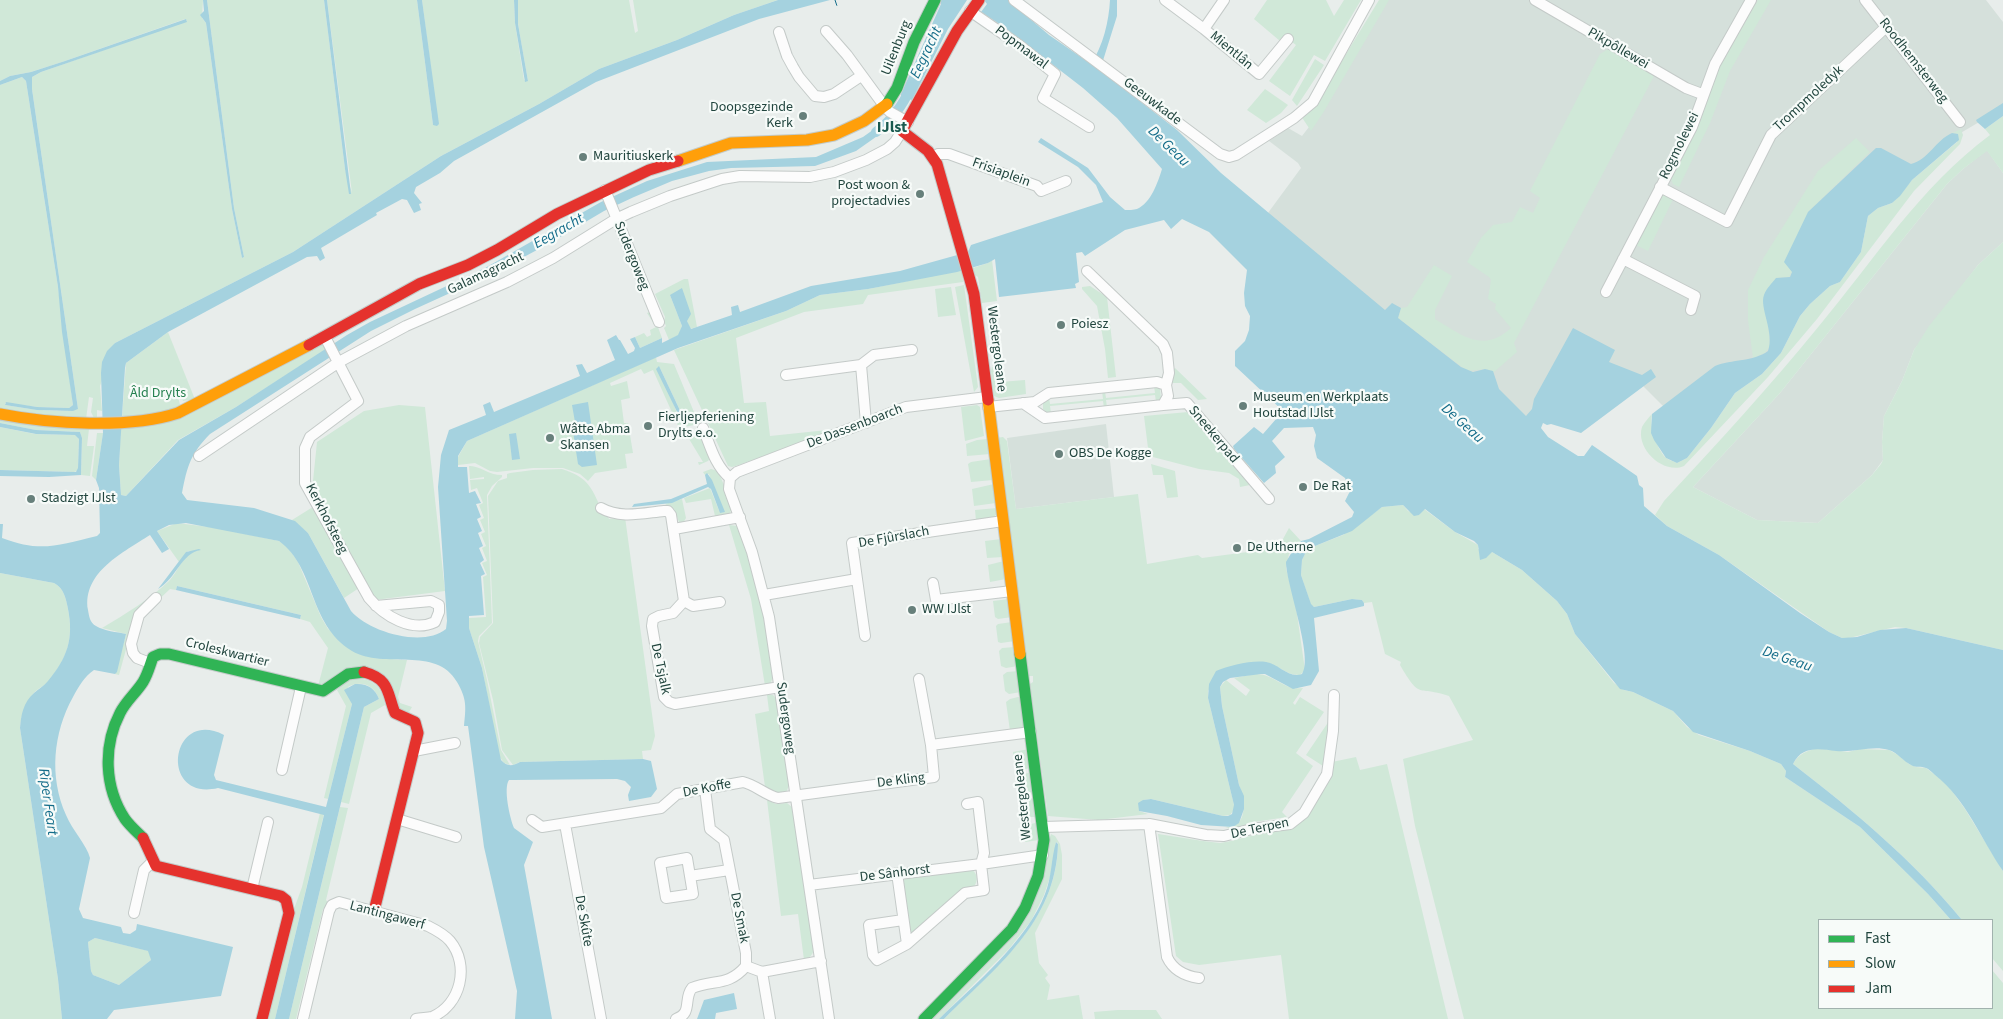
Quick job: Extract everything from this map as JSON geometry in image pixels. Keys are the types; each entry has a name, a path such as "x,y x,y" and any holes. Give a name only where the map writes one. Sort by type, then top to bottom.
{"street":[{"name":"Uilenburg","path":"887,109 914,42 935,0"},
{"name":"Geeuwkade","path":"1014,0 1220,154 1229,157 1236,155 1294,118 1313,102 1369,0"},
{"name":"Mientlân","path":"1166,0 1259,74 1288,39"},
{"path":"1204,29 1224,0"},
{"name":"Pikpôllewei","path":"1536,0 1686,88 1702,94"},
{"name":"Rogmolewei","path":"1606,292 1692,127 1702,94 1715,64 1751,0"},
{"name":"Roodhemsterweg","path":"1865,0 1960,122"},
{"name":"Galamagracht","path":"198,456 337,358 507,282 554,258 616,219 670,196 722,178 740,176 810,176 844,168 866,160 887,149 895,142 962,21 975,5"},
{"name":"Popmawal","path":"975,5 1019,46 1055,74 1043,98 1089,127"},
{"name":"Trompmoledyk","path":"1660,186 1727,222 1771,135 1886,27"},
{"path":"826,31 847,55 887,109 934,157"},
{"path":"779,32 793,67 815,96 824,98 834,94 861,76"},
{"path":"0,414 41,421 124,422 161,420 327,341 419,284 468,265 557,214 606,194 670,162 731,143 807,140 834,135 887,109"},
{"name":"Frisiaplein","path":"934,157 938,154 949,154 1037,186 1041,191 1066,181"},
{"name":"Westergoleane","path":"924,1019 1012,929 1031,897 1038,877 1042,855 1043,827 974,294 934,157"},
{"name":"Sudergoweg","path":"606,194 659,322"},
{"path":"1623,259 1695,296 1691,310"},
{"path":"1023,404 1045,418 1163,405 1168,396 1166,385 1169,373 1164,344 1087,271"},
{"name":"Kerkhofsteeg","path":"327,341 358,402 310,437 305,448 305,483 369,598 376,606 393,619 412,625 428,626 436,622 440,612 439,605 431,601 376,606"},
{"path":"786,375 861,366 874,355 912,350"},
{"path":"861,366 866,423"},
{"name":"De Dassenboarch","path":"730,478 736,472 906,407 987,402 1023,404 1035,402 1049,393 1157,382 1166,385"},
{"name":"Sneekerpad","path":"1163,405 1186,403 1269,499"},
{"name":"Sudergoweg","path":"703,428 717,462 723,473 730,478 729,489 740,517 764,595 780,687 829,1019"},
{"path":"601,508 608,512 629,515 668,511 672,515 684,600 693,606 720,602"},
{"path":"674,529 740,517"},
{"name":"De Fjûrslach","path":"857,579 852,543 1003,521"},
{"path":"764,595 857,579 865,636"},
{"path":"933,583 936,600 1012,591"},
{"path":"156,598 137,619 131,644 132,653 137,658 150,663 143,683 120,712 108,743 107,768 114,797 126,820 145,840 149,847 152,862 160,867 281,896 286,900 289,913 262,1019"},
{"name":"De Tsjalk","path":"684,600 673,613 658,616 654,619 652,626 664,697 669,702 675,704 780,687"},
{"name":"Croleskwartier","path":"150,663 153,657 160,654 170,654 322,691 353,672 365,672 377,677 386,686 395,713 411,720 417,725 418,733 374,911"},
{"path":"920,679 931,745 1031,732"},
{"path":"282,770 302,687"},
{"name":"De Terpen","path":"1043,827 1149,824 1206,835 1224,836 1252,829 1281,826 1297,820 1309,806 1327,774 1333,731 1334,695"},
{"path":"414,751 455,743"},
{"name":"De Kling","path":"796,797 934,777 931,745"},
{"name":"De Koffe","path":"532,820 542,827 661,808 677,794 743,782 752,784 771,797 796,797"},
{"name":"De Smak","path":"705,789 710,829 724,840 746,953 746,966"},
{"path":"903,920 870,925 873,955 879,960 907,944 965,894 984,890 981,864 984,853 978,802 967,804"},
{"path":"397,819 456,837"},
{"path":"252,889 268,822"},
{"name":"De Skûte","path":"565,824 601,1019"},
{"path":"1149,824 1167,956 1170,963 1182,973 1199,978"},
{"name":"De Sânhorst","path":"809,885 1042,855"},
{"path":"134,913 144,870 152,862"},
{"path":"690,876 730,870"},
{"path":"897,873 907,944"},
{"name":"Lantingawerf","path":"303,1019 329,911 332,906 339,902 428,926 441,933 451,942 458,954 461,967 460,983 454,999 445,1009 431,1017 416,1019"},
{"path":"676,1019 683,1016 686,1012 688,1008 687,998 692,988 728,980 738,975 746,966 762,972 821,961"},
{"path":"762,972 770,1019"}],"shaded area":[{"path":"1384,0 1986,0 2003,22 2003,108 1947,141 1864,208 1772,355 1671,414 1638,381 1541,412 1525,431 1265,217 1301,168 1298,163 1269,141 1288,128 1302,136 1312,123"},
{"path":"1987,150 2003,173 2003,242 1978,265 1914,350 1902,381 1884,416 1883,460 1872,475 1818,523 1757,520 1693,487 1780,393 1947,184"},
{"name":"OBS De Kogge","path":"1106,424 1114,497 1016,509 1007,438"}],"green space":[{"path":"0,0 203,0 202,18 206,23 232,209 242,258 244,257 234,208 207,0 324,0 345,169 352,193 327,0 417,0 433,125 438,124 422,0 514,0 515,23 524,80 528,81 518,24 518,0 629,0 635,33 638,31 633,0 778,0 734,15 677,40 599,69 539,104 441,156 293,252 115,343 100,386 102,411 97,410 97,418 94,418 91,412 93,398 89,397 86,419 0,410 0,85 22,77 26,81 58,287 73,405 69,408 5,403 5,405 51,411 78,409 32,89 32,77 41,72 187,21 185,19 65,61 31,72 10,76 0,81"},
{"path":"1267,0 1326,0 1334,16 1344,0 1361,0 1325,61 1314,55 1290,96 1269,81 1296,45 1284,36 1280,41 1254,19"},
{"path":"1379,0 1389,0 1311,131 1301,116 1316,103"},
{"path":"1758,0 1771,0 1730,71 1710,123 1679,187 1673,184 1671,179 1696,130 1708,87"},
{"path":"1608,49 1654,76 1514,343 1517,352 1494,372 1485,369 1467,371 1398,318 1401,308 1407,307 1434,265 1452,276 1435,310 1435,319 1463,336 1481,341 1501,336 1511,328 1495,309 1496,304 1488,299 1491,280 1489,277 1467,262 1481,238 1493,225 1512,222 1520,207 1533,213 1540,198 1530,191 1600,54"},
{"path":"1315,59 1324,65 1297,106 1292,100"},
{"path":"1265,89 1288,105 1281,113 1266,123 1247,110"},
{"path":"2003,116 2003,173 1987,151 1947,184 1780,393 1693,487 1757,520 1818,523 1872,475 1881,464 1883,460 1884,416 1902,381 1914,350 1929,326 1978,265 2003,242 2003,650 1895,627 1842,638 1829,632 1719,555 1667,526 1655,515 1664,501 1743,415 1800,348 1899,225 1941,178 1990,135 1985,129"},
{"path":"1961,129 1963,135 1960,144 1914,191 1817,319 1768,377 1684,466 1668,467 1653,458 1643,444 1641,435 1642,427 1651,415 1654,437 1665,457 1677,463 1687,458 1735,393 1762,374 1781,353 1800,316 1810,304 1830,286 1840,282 1861,252 1868,216 1878,208 1892,203 1912,180 1957,142 1956,133 1952,133"},
{"path":"1856,138 1870,152 1808,212 1792,272 1789,277 1776,278 1765,310 1770,346 1765,353 1753,358 1748,320 1748,290 1764,257 1818,171"},
{"path":"1666,194 1674,197 1648,251 1636,245 1661,195"},
{"path":"992,260 997,301 982,303 978,277 975,275 973,268"},
{"path":"962,270 963,282 868,295 863,304 804,312 736,338 744,403 766,402 770,436 837,429 739,465 728,466 674,350 786,311 820,295 868,289"},
{"path":"684,279 688,279 697,327 690,329 670,295 682,326 679,335 669,340 664,328 666,326 665,317 655,294"},
{"path":"964,285 978,387 974,392 955,287"},
{"path":"1090,286 1107,297 1116,377 1108,378 1097,306 1082,289 1082,287"},
{"path":"951,287 956,315 938,317 935,289"},
{"path":"652,311 662,338 640,348 635,337 644,333 647,337 651,335 650,330 656,327 647,313"},
{"name":"Âld Drylts","path":"168,332 196,402 183,401 179,386 176,388 181,409 122,418 126,363"},
{"path":"318,344 325,345 327,349 236,407 178,440 126,496 121,495 119,465 121,424 140,425"},
{"name":"Wâtte Abma Skansen","path":"656,357 657,362 674,364 699,424 679,428 653,370 644,374 641,369 610,383 611,386 627,381 630,398 621,400 624,423 628,423 633,453 625,454 627,468 595,473 588,481 580,474 563,468 490,471 475,463 458,465 458,457 467,441","holes":["659,366 685,421 683,424 681,423"]},
{"path":"999,366 1001,382 1025,380 1026,394 999,398 994,396 991,371 992,367"},
{"path":"1175,368 1207,399 1198,400 1181,383 1172,383 1172,371"},
{"path":"1154,386 1160,388 1161,399 1156,402 1155,395 1106,400 1107,407 1104,408 1103,401 1050,406 1051,413 1047,413 1043,409 1043,402 1049,397 1050,404 1103,399 1102,391 1105,391 1106,398 1155,393"},
{"path":"399,405 425,407 445,591 375,600 325,511 313,481 317,442 364,411"},
{"path":"977,405 980,407 984,436 965,441 961,407"},
{"path":"1188,412 1250,485 1240,487 1239,479 1229,473 1199,469 1149,456 1144,416"},
{"path":"0,418 89,429 87,446 94,446 90,476 81,475 82,439 80,432 36,430 0,423"},
{"path":"0,427 35,434 77,435 79,439 78,471 0,470"},
{"path":"97,433 103,433 96,480 92,476"},
{"path":"700,433 711,457 708,461 699,465 698,462 703,462 686,434"},
{"path":"1003,437 1007,441 1016,509 1138,494 1147,564 1198,555 1202,558 1278,548 1289,528 1301,541 1289,554 1286,568 1296,607 1305,670 1300,675 1295,675 1267,663 1244,664 1220,670 1208,691 1208,698 1234,805 1234,810 1230,815 1223,816 1151,799 1143,800 1139,811 1148,814 1099,820 1048,816 1030,684 1033,682 1033,676 1028,676 996,438"},
{"path":"988,439 990,454 967,456 966,444"},
{"path":"991,459 993,480 971,482 968,464"},
{"path":"1151,464 1175,471 1178,497 1167,498 1163,475 1153,475"},
{"path":"469,466 502,475 487,495 492,623 479,636 478,641 501,750 510,765 504,763 499,756 482,668 469,628 469,618 486,617 483,577 487,575 482,563 487,561 482,548 486,546 481,534 485,532 480,520 484,518 479,505 483,503 477,488 471,490 470,480 484,479 484,477 470,479"},
{"path":"562,469 577,475 586,482 609,519 625,517 655,736 651,750 642,751 643,759 520,762 513,765 502,750 493,700 479,643 480,637 493,623 488,496 498,481 507,478 507,474 533,470"},
{"path":"711,469 718,471 732,504 729,514 715,516 711,499 686,503 684,498 710,488 720,513 709,474 705,475 703,472"},
{"path":"994,484 996,503 974,506 972,489"},
{"path":"682,499 686,518 683,523 679,522 674,509 665,504"},
{"path":"316,505 362,586 344,598 308,533 292,520"},
{"path":"1403,505 1408,511 1419,515 1424,509 1455,532 1478,545 1478,549 1492,552 1522,570 1557,601 1567,614 1575,634 1614,683 1624,690 1633,692 1673,711 1687,727 1699,735 1750,751 1781,764 1786,771 1785,777 1860,827 1928,894 1950,919 1818,919 1818,1009 1993,1009 1993,971 2003,983 2003,1019 1464,1019 1415,826 1403,759 1473,740 1449,696 1416,688 1400,665 1401,662 1385,654 1372,602 1364,603 1362,600 1352,599 1314,607 1311,605 1301,575 1302,560 1306,552 1315,546 1343,535 1382,507"},
{"path":"997,508 996,515 992,518 976,521 975,510"},
{"path":"177,523 217,528 279,541 288,547 298,562 328,629 374,658 407,660 398,697 400,703 412,707 408,714 398,710 379,673 318,686 328,648 310,622 300,619 301,615 177,586 176,590 170,589 133,624 119,675 115,674 126,634 102,628 161,588 169,581 183,560 194,551 188,551 179,562 157,531"},
{"path":"729,525 738,526 743,537 763,614 773,677 770,685 765,686 751,599"},
{"path":"1001,539 1003,557 987,558 985,541"},
{"path":"1004,561 1006,579 990,582 988,565"},
{"path":"0,573 57,585 65,598 70,620 68,648 65,656 49,681 36,691 28,701 22,714 20,728 58,979 62,1019 0,1019"},
{"path":"1009,599 1012,617 998,619 995,617 993,601"},
{"path":"1012,622 1015,641 998,642 996,626"},
{"path":"1015,647 1018,666 1006,668 1001,666 999,651 1002,648"},
{"path":"1019,671 1021,692 1009,694 1005,691 1003,675 1007,672"},
{"path":"1255,674 1267,676 1290,687 1303,688 1293,703 1295,705 1300,697 1324,712 1296,753 1313,766 1282,812 1287,817 1254,822 1236,830 1225,827 1238,823 1242,818 1244,805 1222,706 1220,687 1226,680 1246,696 1250,690 1234,678"},
{"path":"355,678 367,680 376,685 382,693 385,705 371,713 349,804 341,802 364,707 379,699 374,690 362,684 348,687 352,704 328,799 324,798 346,706 337,690 346,682"},
{"path":"767,695 773,695 776,698 789,785 786,793 778,794 765,787 755,714 769,711"},
{"path":"1022,696 1024,726 1021,729 1010,731 1006,702"},
{"path":"1329,721 1323,766 1306,755"},
{"path":"1818,748 1848,752 1860,749 1889,750 1909,764 1926,768 1947,784 1965,809 2003,871 2003,971 1993,959 1993,919 1961,919 1903,856 1839,800 1793,764 1795,760 1807,751"},
{"path":"1029,749 1032,768 1018,770 1015,768 1013,752"},
{"path":"1356,757 1360,770 1387,764 1448,1019 1289,1019 1281,955 1199,965 1183,962 1176,956 1158,834 1220,843 1295,824 1332,762"},
{"path":"1032,772 1035,792 1018,793 1016,776"},
{"path":"1036,797 1038,817 1022,817 1019,801"},
{"path":"767,800 776,804 787,803 793,808 814,950 804,960 798,914 781,916"},
{"path":"340,807 348,808 326,900 329,904 323,909 296,1019 289,1019"},
{"path":"320,813 324,814 275,1019 268,1019 294,909 302,887"},
{"path":"1039,822 1039,840 1025,842 1023,826"},
{"path":"1051,834 1055,836 1060,844 1062,879 1035,933 1039,963 1048,975 1045,978 1050,985 1047,1000 1079,995 1083,1019 944,1019 1002,961 1035,920 1047,897 1055,871 1058,843 1056,842 1051,874 1044,895 1031,921 1009,949 939,1019 929,1019 1018,930"},
{"path":"969,868 977,877 973,888 909,934 903,881 908,876"},
{"path":"95,938 149,951 151,960 119,985 93,975 88,942"},
{"path":"1156,1010 1162,1019 1095,1019 1094,1012"}],"water":[{"path":"203,0 207,0 234,208 244,257 242,258 232,209 206,23 200,15 204,11"},
{"path":"324,0 327,0 351,194 349,194 345,169"},
{"path":"417,0 422,0 439,124 437,126 433,125"},
{"path":"514,0 518,0 518,24 528,81 525,82 515,23"},
{"path":"778,0 830,0 759,19 596,82 454,161 440,173 416,187 414,193 422,203 419,204 421,210 414,213 407,200 402,199 321,248 325,258 320,261 317,256 307,257 168,332 126,363 119,465 121,495 126,496 179,440 236,407 347,335 370,322 485,268 601,202 647,181 707,162 816,157 863,137 884,120 890,127 856,151 815,166 731,168 709,171 672,181 604,211 494,273 371,331 210,434 198,447 186,475 182,493 187,500 254,508 295,521 308,533 351,611 359,619 383,631 397,635 424,637 436,635 446,629 447,621 438,487 441,455 449,430 486,415 483,405 490,402 494,412 580,376 576,365 582,364 587,373 615,360 607,340 616,335 628,354 634,351 635,348 630,339 635,337 640,348 662,338 662,343 678,335 682,326 670,295 682,288 691,314 687,321 691,329 732,315 731,307 738,305 740,312 811,286 900,271 968,252 971,245 1103,202 1096,185 1078,167 1038,142 1041,138 1088,168 1110,197 1125,210 1136,209 1142,206 1153,192 1162,169 1117,118 1083,88 1004,27 981,12 987,4 984,0 1008,0 1049,35 1091,64 1105,33 1110,0 1117,0 1117,16 1100,70 1177,130 1221,173 1385,310 1392,303 1401,308 1398,318 1461,367 1473,372 1485,369 1493,371 1499,389 1526,416 1532,409 1534,399 1573,328 1615,350 1609,362 1642,375 1651,369 1656,377 1581,433 1543,423 1541,428 1548,437 1578,456 1584,456 1592,445 1637,476 1639,485 1643,488 1644,506 1667,526 1719,555 1800,613 1842,638 1857,637 1880,630 1906,628 2003,650 2003,871 1964,807 1946,785 1931,771 1924,767 1913,766 1892,751 1883,749 1812,750 1801,754 1793,764 1839,800 1903,856 1961,919 1950,919 1928,894 1860,827 1785,777 1786,771 1781,764 1750,751 1693,732 1673,711 1633,692 1620,689 1575,634 1567,614 1557,601 1522,570 1492,552 1486,558 1480,560 1478,545 1474,541 1455,532 1425,509 1419,515 1414,516 1403,505 1382,507 1352,531 1315,546 1306,552 1302,560 1301,575 1311,604 1314,607 1352,599 1362,600 1364,603 1364,606 1314,618 1319,671 1311,685 1293,689 1265,674 1261,674 1230,678 1223,682 1220,687 1222,706 1239,785 1244,796 1244,809 1239,823 1233,827 1201,825 1139,811 1138,803 1151,799 1223,816 1232,814 1234,805 1208,698 1209,684 1216,671 1234,665 1254,662 1271,663 1293,675 1302,674 1305,665 1305,653 1286,562 1296,545 1301,541 1309,539 1352,517 1354,512 1345,501 1350,491 1345,478 1317,458 1314,446 1316,435 1313,427 1284,428 1272,441 1285,457 1275,466 1276,473 1264,483 1234,449 1233,446 1254,427 1263,434 1283,411 1235,366 1235,351 1245,341 1249,330 1250,316 1245,306 1244,293 1247,270 1209,232 1182,219 1171,229 1164,220 1125,230 1085,256 1082,252 1076,253 1079,282 1075,284 1076,288 999,297 995,259 988,263 957,272 868,289 820,295 786,311 678,348 467,441 458,456 458,467 467,467 469,493 475,491 481,503 476,504 481,517 477,519 482,531 478,533 483,546 479,548 484,560 480,563 485,574 481,576 484,615 469,616 469,628 482,668 501,760 510,765 520,762 643,759 651,761 657,789 651,797 629,801 628,795 631,787 625,781 617,779 509,780 507,784 509,811 514,828 533,842 524,865 552,1019 515,1019 517,991 484,847 468,726 464,726 464,698 457,682 448,671 436,664 423,661 379,659 352,651 327,626 300,566 279,541 186,523 169,525 157,531 169,549 162,553 150,535 117,556 98,574 92,585 88,597 88,610 94,625 99,628 126,634 117,672 115,674 94,670 82,682 66,711 61,725 56,755 55,770 61,800 69,821 90,858 79,909 83,918 121,927 123,933 130,934 136,930 137,924 233,947 221,996 114,1010 107,1019 62,1019 58,979 20,728 22,714 27,701 55,673 64,656 69,639 70,620 65,598 57,585 0,573 0,524 3,524 2,538 16,543 39,546 60,545 97,536 100,533 99,488 96,480 103,433 101,373 102,362 107,351 115,343 293,252 441,156 539,104 599,69 677,40 734,15","holes":["95,938 148,951 151,960 119,985 93,975 88,942"]},
{"path":"939,0 967,0 948,29 912,100 901,97 941,4"},
{"path":"186,19 187,22 41,72 32,77 32,89 78,409 73,411 37,410 5,405 6,402 37,407 69,408 73,405 62,332 58,287 26,81 22,77 0,85 0,81 10,76 31,72 65,61"},
{"path":"2003,103 2003,116 1985,129 1977,122 1976,120"},
{"path":"1952,133 1958,134 1959,140 1912,180 1892,203 1878,208 1868,216 1861,252 1840,282 1830,286 1800,316 1781,353 1762,374 1735,393 1687,458 1677,463 1666,458 1651,433 1652,414 1715,366 1749,359 1768,351 1770,336 1763,300 1764,295 1776,278 1790,277 1792,272 1784,262 1808,212 1876,148 1881,148 1911,164 1917,162 1941,140"},
{"path":"659,366 685,421 683,424 656,369"},
{"path":"588,402 597,465 582,467 578,464 572,425 575,422 572,405"},
{"path":"0,423 36,430 80,432 82,438 81,475 49,477 0,476 0,470 76,472 78,468 79,439 75,435 36,434 0,427"},
{"path":"516,433 520,459 512,460 509,434"},
{"path":"707,473 712,480 725,512 720,513 711,489 708,487 672,503 632,507 634,504 671,499 707,484 705,475"},
{"path":"201,550 189,556 170,579 158,589 186,552"},
{"path":"177,586 301,615 300,619 176,590"},
{"path":"355,684 363,684 370,687 379,699 364,707 289,1019 275,1019 324,815 218,788 199,789 186,782 179,770 178,756 183,743 192,733 206,730 224,735 214,775 216,780 326,807 352,704 344,690"},
{"path":"1056,842 1058,844 1055,872 1047,897 1034,921 1002,962 944,1019 939,1019 999,961 1026,928 1045,894"},
{"path":"734,993 737,1009 716,1013 715,1019 697,1019 704,1000"}],"waterway":[{"name":"Eegracht","path":"876,132 896,112 911,87"}],"ferry route":[{"path":"835,0 837,6"}],"traffic: fast":[{"path":"887,104 897,88 914,42 935,0"},
{"path":"143,838 127,822 118,807 113,794 108,766 114,726 125,705 143,682 153,657 160,654 169,654 323,691 348,674 364,672"},
{"path":"924,1019 1012,929 1025,908 1038,876 1044,840 1020,654"}],"traffic: slow":[{"path":"678,161 731,143 807,140 834,135 864,121 887,104"},
{"path":"0,414 42,420 90,423 114,423 159,418 178,413 309,345"},
{"path":"988,400 1020,654"}],"traffic: jam":[{"path":"979,0 957,31 902,131 928,151 937,164 974,294 988,400"},
{"path":"309,345 419,284 468,265 497,250 557,214 649,170 678,161"},
{"path":"364,672 383,683 389,693 395,713 415,722 418,733 374,911"},
{"path":"143,838 156,866 281,896 286,900 289,913 262,1019"}],"place":[{"name":"Doopsgezinde Kerk","path":"803,116"},
{"name":"Mauritiuskerk","path":"583,157"},
{"name":"Post woon & projectadvies","path":"920,194"},
{"name":"Poiesz","path":"1061,325"},
{"name":"Museum en Werkplaats Houtstad IJlst","path":"1243,406"},
{"name":"Fierljepferiening Drylts e.o.","path":"648,426"},
{"name":"Wâtte Abma Skansen","path":"550,438"},
{"name":"OBS De Kogge","path":"1059,454"},
{"name":"De Rat","path":"1303,487"},
{"name":"Stadzigt IJlst","path":"31,499"},
{"name":"De Utherne","path":"1237,548"},
{"name":"WW IJlst","path":"912,610"}],"district":[{"name":"IJlst","path":"892,128"}],"water label":[{"name":"De Geau","path":"1168,147"},
{"name":"De Geau","path":"1462,424"},
{"name":"De Geau","path":"1787,660"},
{"name":"Riper Feart","path":"47,802"}]}
